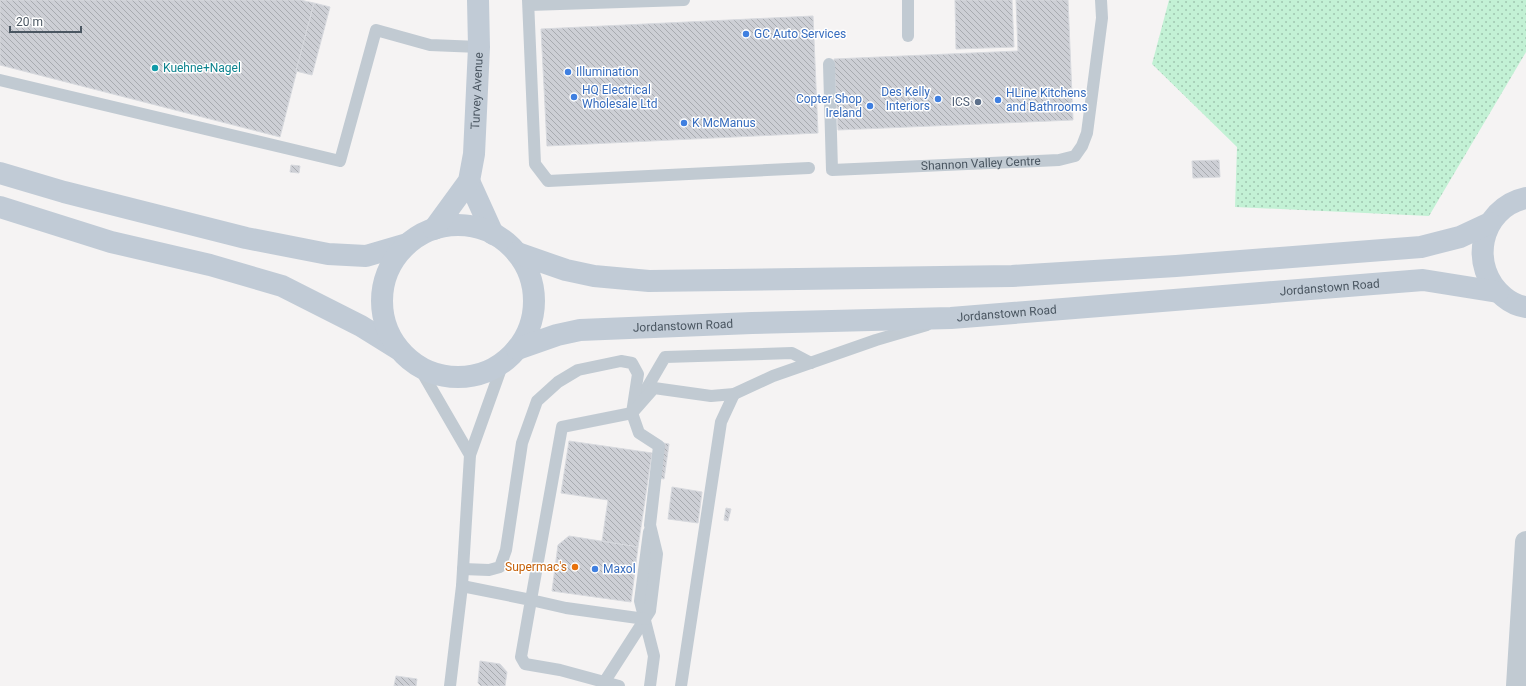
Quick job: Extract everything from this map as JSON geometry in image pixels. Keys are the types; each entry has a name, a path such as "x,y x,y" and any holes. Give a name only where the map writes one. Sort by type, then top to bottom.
{"main road":[{"name":"Turvey Avenue","path":"434,229 469,181 474,154 479,48 478,0"},
{"path":"0,173 64,192 246,238 328,254 366,256 407,244 434,229 445,226 468,226 493,234 503,240 517,253 530,277 534,303 529,329 510,356"},
{"path":"469,181 493,234"},
{"path":"1525,197 1505,207 1490,223 1483,240 1482,254 1485,272 1490,282 1498,292 1509,301 1526,307"},
{"path":"0,207 111,242 210,265 282,286 361,326 400,351"},
{"path":"517,253 566,270 594,276 649,282 1012,276 1176,266 1421,247 1460,237 1490,223"},
{"path":"400,351 388,332 382,310 383,286 391,265 407,244"},
{"name":"Jordanstown Road","path":"400,351 419,367 441,376 464,377 483,373 510,356 557,335 580,330 752,323 951,318 1422,280 1498,292"}],"street":[{"path":"1517,686 1526,542"}],"lane":[{"path":"684,0 529,3 535,164 548,181 809,168"},
{"path":"908,0 908,36"},
{"name":"Shannon Valley Centre","path":"828,64 832,170 1059,160 1075,156 1082,146 1087,133 1102,18 1102,0"},
{"path":"0,80 340,161 376,30 430,45 479,48"},
{"path":"619,686 604,684 560,670 525,664 521,657 562,427 632,413 654,388 711,396 734,394 772,376 876,340 951,318"},
{"path":"632,413 665,357 792,353 811,363"},
{"path":"450,686 462,586 470,455 510,356"},
{"path":"463,569 489,570 500,567 506,550 522,443 537,401 558,382 578,370 621,361 632,363 638,374 632,413 639,433 659,446 650,525 657,554 650,611 604,684"},
{"path":"419,367 470,455"},
{"path":"681,686 721,422 734,394"},
{"path":"462,586 566,608 645,619"},
{"path":"645,619 654,656 650,686"}],"green space":[{"path":"1169,0 1526,0 1526,52 1429,216 1235,207 1237,147 1152,64"}],"building":[{"name":"Kuehne+Nagel","path":"0,0 300,0 314,3 280,137 0,65"},
{"path":"955,0 1012,0 1014,47 956,49"},
{"path":"1016,0 1068,0 1073,120 838,130 834,59 1018,51"},
{"path":"314,3 330,7 312,75 296,71"},
{"path":"813,16 818,133 547,146 541,29"},
{"path":"1219,160 1220,177 1193,178 1192,161"},
{"path":"291,165 300,166 299,173 290,172"},
{"path":"569,441 652,453 638,547 602,541 608,500 561,493"},
{"path":"663,443 669,444 664,479 659,478"},
{"path":"672,487 702,492 698,523 668,519"},
{"path":"726,508 731,509 728,521 724,520"},
{"name":"Maxol","path":"569,536 638,547 631,602 552,591 558,545"},
{"path":"480,661 500,664 507,672 505,686 481,686 478,683"},
{"path":"396,676 417,679 416,686 394,686"}],"place":[{"name":"GC Auto Services","path":"746,34"},
{"name":"Kuehne+Nagel","path":"155,68"},
{"name":"Illumination","path":"568,72"},
{"name":"HQ Electrical Wholesale Ltd","path":"574,97"},
{"name":"Des Kelly Interiors","path":"938,99"},
{"name":"HLine Kitchens and Bathrooms","path":"998,100"},
{"name":"ICS","path":"978,102"},
{"name":"Copter Shop Ireland","path":"870,106"},
{"name":"K McManus","path":"684,123"},
{"name":"Supermac's","path":"575,567"},
{"name":"Maxol","path":"595,569"}]}
